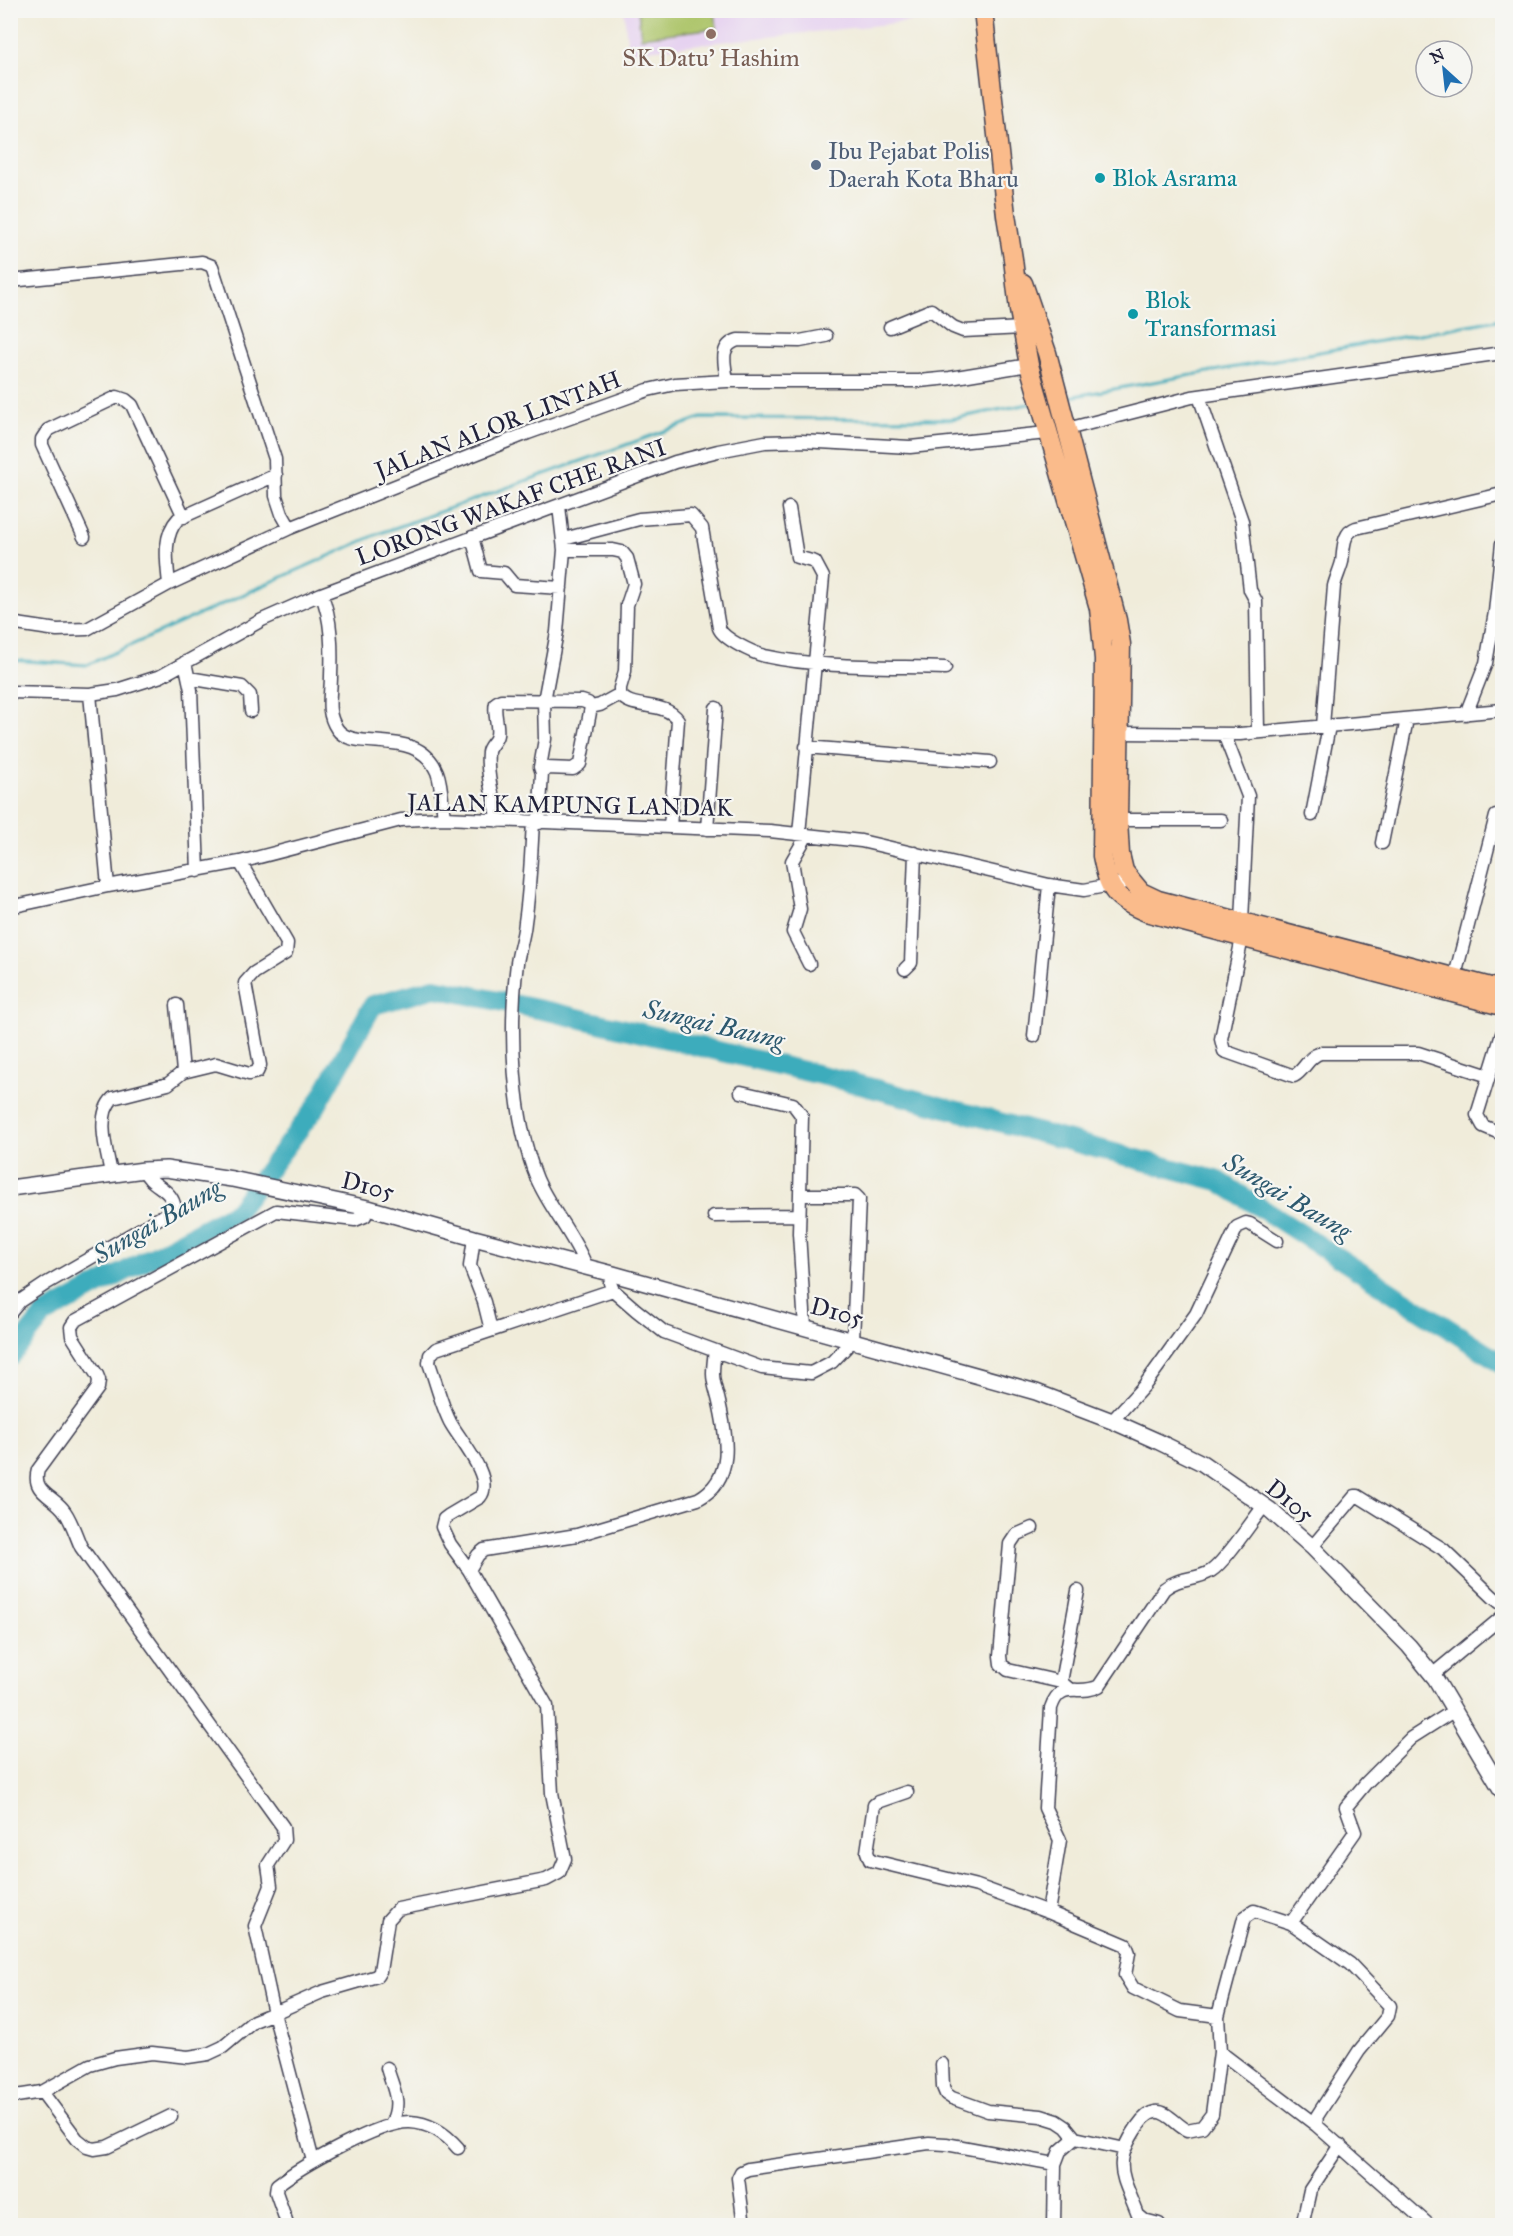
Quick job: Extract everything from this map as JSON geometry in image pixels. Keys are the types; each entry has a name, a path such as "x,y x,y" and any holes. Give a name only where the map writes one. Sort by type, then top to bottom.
{"main road":[{"path":"983,10 1006,215 1019,310 1030,368 1099,608 1103,634 1102,856 1110,886 1123,902 1146,912 1242,929 1455,976 1503,990"},
{"path":"1013,259 1029,298 1051,367 1117,620 1120,644 1118,820 1120,854 1124,871 1141,892 1158,900 1242,929 1503,1006"}],"street":[{"path":"10,281 202,262 212,266 275,459 276,496 290,528"},
{"path":"890,327 931,310 953,327 963,331 1023,327"},
{"path":"727,381 724,357 725,348 730,342 738,340 800,341 826,336"},
{"path":"1067,429 1199,396 1468,360 1503,353"},
{"name":"JALAN ALOR LINTAH","path":"10,623 57,630 87,629 169,584 290,528 528,433 618,400 675,384 727,381 920,381 1030,368"},
{"path":"1199,396 1242,521 1250,591 1256,601 1258,732"},
{"path":"84,537 42,445 42,439 48,430 117,397 132,405 183,517"},
{"name":"LORONG WAKAF CHE RANI","path":"10,692 90,694 117,690 161,676 262,620 321,594 675,462 718,451 765,442 801,441 910,447 1047,433"},
{"path":"169,584 166,554 173,525 183,517 276,475"},
{"path":"1312,815 1326,726 1334,585 1348,532 1356,528 1503,494"},
{"path":"559,506 564,544 561,588 544,701 545,739 540,767 542,772 525,923 517,965 513,1029 519,1106 526,1141 538,1180 586,1266"},
{"path":"789,508 797,556 814,562 823,577 806,747 803,835 792,861 800,909 793,932 809,964"},
{"path":"564,544 639,519 691,515 702,529 720,633 725,638 763,656 815,662 945,668"},
{"path":"472,537 478,567 481,571 504,573 514,585 561,588"},
{"path":"564,544 613,550 622,552 627,558 634,584 627,605 625,671 620,694 627,701 668,710 678,720 670,827"},
{"path":"1466,714 1486,663 1502,550"},
{"path":"321,594 327,610 331,677 328,705 337,729 346,737 404,745 420,750 428,757 438,773 444,818"},
{"path":"185,662 189,678 198,871"},
{"path":"189,678 242,687 250,695 251,711"},
{"path":"90,694 108,886"},
{"path":"591,707 600,705 620,694"},
{"path":"498,821 488,754 497,735 495,705 501,700 582,701 591,707"},
{"path":"542,772 546,768 573,768 580,764 591,707"},
{"path":"707,829 716,708"},
{"path":"1120,733 1258,732 1503,710"},
{"path":"1383,843 1407,719"},
{"path":"1224,734 1248,796 1242,929 1221,1039 1224,1051 1294,1076 1300,1073 1315,1055 1321,1053 1418,1053 1489,1076"},
{"path":"806,747 990,762"},
{"path":"1455,976 1496,816"},
{"name":"JALAN KAMPUNG LANDAK","path":"10,907 240,862 401,820 444,818 803,835 861,841 1049,885 1084,890 1132,881"},
{"path":"1118,820 1221,820"},
{"path":"905,969 911,962 915,853"},
{"path":"111,1173 104,1125 108,1103 113,1098 168,1084 183,1071 216,1064 249,1074 257,1072 260,1065 245,983 254,974 286,953 287,943 240,862"},
{"path":"1034,1036 1049,885"},
{"path":"177,1005 183,1071"},
{"path":"10,1019 10,1026"},
{"path":"1503,1034 1477,1115 1483,1126 1503,1134"},
{"path":"741,1092 793,1104 802,1116 801,1195 798,1215 805,1327"},
{"name":"D105","path":"10,1188 111,1173 166,1169 232,1179 294,1192 368,1208 853,1340 1036,1392 1112,1421 1202,1463 1264,1506 1312,1547 1409,1646 1432,1675 1503,1791"},
{"path":"10,1312 20,1301 47,1283 170,1212 174,1204 169,1193 153,1184 147,1178 144,1170"},
{"path":"604,1271 613,1290 664,1332 762,1368 811,1373 832,1362 853,1340 859,1199 847,1193 801,1195"},
{"path":"313,2161 274,2013 255,1926 271,1886 268,1865 284,1840 283,1827 81,1547 65,1511 42,1492 37,1485 36,1477 38,1470 98,1388 97,1375 72,1336 70,1327 75,1321 276,1211 356,1220 365,1216 368,1208"},
{"path":"714,1216 798,1215"},
{"path":"1112,1421 1144,1386 1196,1314 1237,1227 1246,1223 1250,1224 1277,1241"},
{"path":"474,1238 470,1266 484,1302 491,1330"},
{"path":"10,2097 42,2092 99,2062 152,2053 188,2057 208,2054 223,2047 254,2021 322,1992 377,1976 380,1971 388,1920 399,1908 546,1881 559,1873 564,1866 565,1851 552,1793 547,1706 469,1570 443,1531 442,1523 448,1516 483,1494 484,1483 478,1467 450,1422 429,1359 436,1349 613,1290"},
{"path":"469,1570 484,1550 577,1535 698,1499 709,1493 718,1482 724,1466 726,1438 713,1375 715,1351"},
{"path":"1312,1547 1355,1496 1358,1496 1443,1549 1503,1604"},
{"path":"1032,1528 1016,1535 1010,1544 1001,1664 1008,1670 1091,1690 1100,1686 1164,1589 1173,1582 1202,1576 1216,1568 1264,1506"},
{"path":"1048,1912 1060,1840 1045,1808 1051,1708 1054,1698 1065,1685 1078,1591"},
{"path":"1432,1675 1503,1617"},
{"path":"1291,1923 1355,1832 1346,1807 1366,1783 1411,1738 1455,1710"},
{"path":"907,1792 874,1805 867,1852 870,1860 977,1886 1048,1912 1126,1946 1129,1950 1125,1975 1131,1987 1180,2011 1218,2016"},
{"path":"1159,2224 1144,2220 1138,2215 1121,2169 1121,2160 1140,2123 1147,2115 1156,2111 1164,2113 1185,2130 1199,2128 1212,2114 1220,2052 1218,2016 1244,1918 1254,1911 1291,1923 1350,1964 1390,2006 1388,2016 1359,2051 1317,2116 1317,2125"},
{"path":"1220,2052 1317,2125 1430,2226"},
{"path":"942,2064 943,2087 946,2094 952,2098 988,2111 1041,2116 1057,2121 1066,2127 1075,2138 1125,2149"},
{"path":"387,2068 398,2101 392,2125"},
{"path":"42,2092 77,2139 87,2147 94,2149 107,2147 171,2116"},
{"path":"288,2226 276,2187 313,2161 342,2146 392,2125 409,2122 439,2131 458,2148"},
{"path":"1054,2226 1055,2164 1060,2151 1075,2138"},
{"path":"744,2226 738,2178 741,2172 748,2169 929,2144 946,2144 1055,2164"},
{"path":"1302,2226 1310,2190 1340,2145"}],"shaded area":[{"name":"SK Datu' Hashim","path":"962,10 962,16 628,52 624,11"}],"green space":[{"path":"638,11 715,11 717,28 641,37"}],"waterway":[{"path":"1064,398 1502,319"},
{"path":"10,660 87,665 378,534 701,418 951,419 1034,403"},
{"name":"Sungai Baung","path":"10,1357 44,1315 237,1211 316,1107 373,1005 435,988 552,1012 842,1080 1219,1181 1502,1363"}],"place":[{"name":"SK Datu' Hashim","path":"711,34"},
{"name":"Ibu Pejabat Polis Daerah Kota Bharu","path":"816,165"},
{"name":"Blok Asrama","path":"1100,178"},
{"name":"Blok Transformasi","path":"1133,314"}]}
